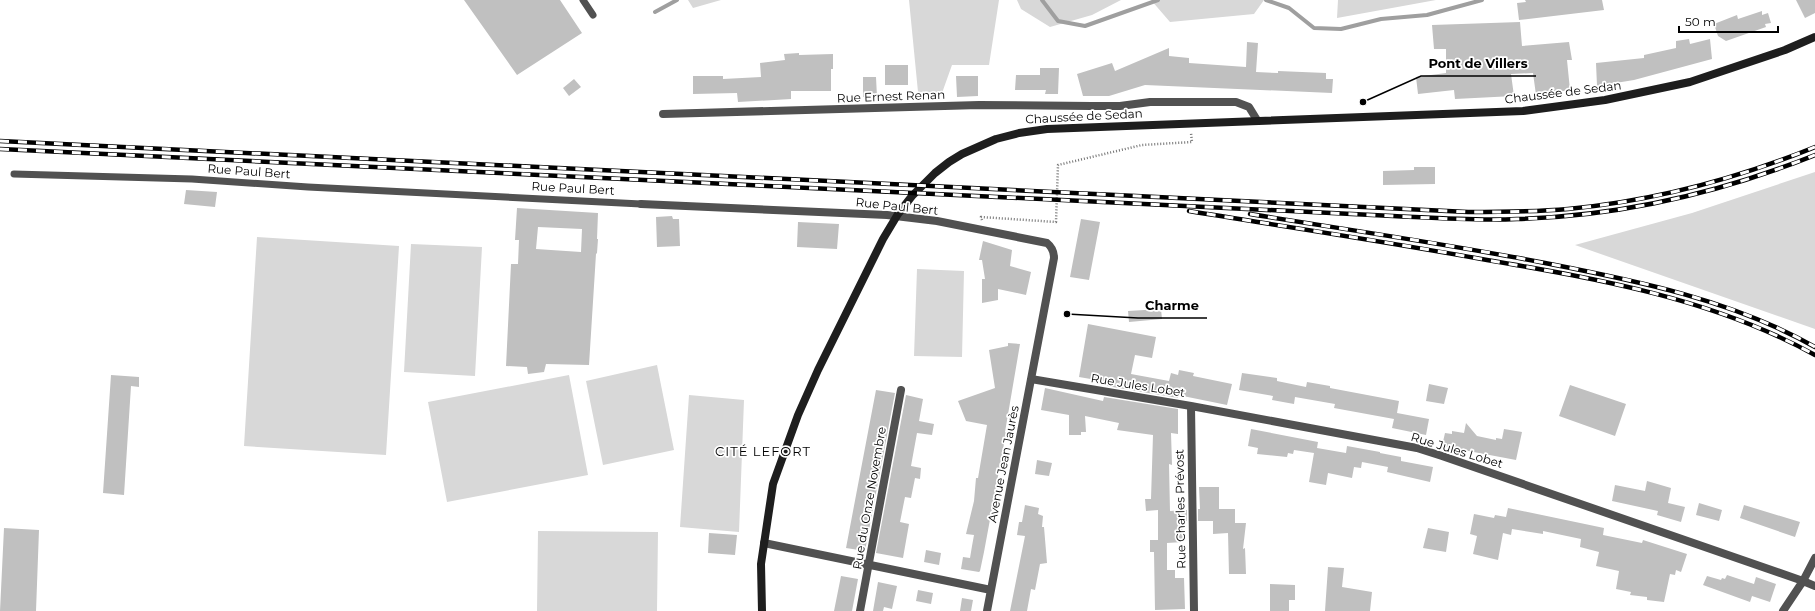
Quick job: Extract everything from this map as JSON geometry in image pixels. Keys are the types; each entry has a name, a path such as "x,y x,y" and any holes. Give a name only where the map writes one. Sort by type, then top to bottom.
{"main road":[{"name":"Chaussée de Sedan","path":"762,611 761,564 773,484 798,415 818,370 883,239 898,214 923,184 950,162 978,146 1008,135 1033,130 1257,120 1523,111 1605,100 1690,82 1785,50 1815,37"}],"street":[{"name":"Chaussée de Sedan","path":"1120,106 1150,102 1236,102 1249,107 1257,120"},
{"name":"Rue Ernest Renan","path":"663,114 979,105 1120,106"},
{"name":"Rue Paul Bert","path":"641,204 894,216 937,221 1047,243 1051,246 1054,252 1054,258 1042,321"},
{"name":"Avenue Jean Jaurès","path":"988,611 1042,321"},
{"name":"Rue Jules Lobet","path":"1030,379 1191,406 1417,448 1815,586"},
{"name":"Rue du Onze Novembre","path":"860,611 901,390"},
{"name":"Rue Charles Prévost","path":"1191,406 1194,611"},
{"path":"764,543 991,590"},
{"path":"1784,611 1803,581 1815,558"}],"lane":[{"path":"583,0 593,15"},
{"name":"Rue Paul Bert","path":"14,174 192,179 308,187 641,204"}],"path":[{"path":"981,217 1056,222 1058,165 1142,145 1192,142 1191,123"}],"shaded area":[{"path":"688,0 721,0 693,8"},
{"path":"909,0 999,0 989,65 952,65 942,93 918,92"},
{"path":"1017,0 1121,0 1092,15 1050,27 1021,9"},
{"path":"1151,0 1264,0 1254,14 1170,22"},
{"path":"1338,0 1436,0 1337,18"},
{"path":"1815,172 1815,329 1575,245 1692,213"},
{"path":"257,237 399,246 386,455 244,446"},
{"path":"411,244 482,247 475,376 404,372"},
{"path":"917,269 964,271 962,357 914,356"},
{"path":"657,365 674,450 603,465 586,381"},
{"path":"569,375 588,475 447,502 428,402"},
{"path":"689,395 744,400 739,532 680,527"},
{"path":"538,531 658,532 657,611 537,611"}],"building":[{"path":"464,0 560,0 582,33 517,75"},
{"path":"1525,0 1602,0 1604,10 1519,20 1517,3 1526,2"},
{"path":"1796,0 1815,0 1815,13 1805,18"},
{"path":"1762,11 1762,15 1768,13 1771,23 1765,24 1766,27 1726,41 1718,36 1714,24 1737,15 1738,19"},
{"path":"1520,22 1522,46 1569,42 1572,60 1567,60 1570,90 1536,95 1533,73 1511,74 1514,96 1455,99 1454,90 1418,94 1416,77 1446,73 1446,49 1434,49 1432,25"},
{"path":"1689,39 1690,44 1710,39 1712,59 1634,80 1597,86 1596,63 1644,58 1644,55 1676,48 1676,41"},
{"path":"1247,42 1258,43 1256,72 1278,73 1278,71 1326,73 1326,79 1333,79 1332,93 1145,85 1109,96 1083,96 1077,74 1112,63 1115,71 1169,48 1169,56 1189,58 1189,63 1246,67"},
{"path":"799,53 799,55 833,54 831,91 791,91 791,99 738,102 737,93 693,94 693,76 723,76 723,79 761,77 760,63 785,60 784,54"},
{"path":"885,65 908,65 908,85 885,85"},
{"path":"1040,68 1059,68 1058,94 1045,94 1046,90 1015,90 1016,75 1040,75"},
{"path":"956,76 978,76 978,96 957,97"},
{"path":"863,77 876,77 877,97 863,97"},
{"path":"574,79 581,87 569,96 563,88"},
{"path":"1414,167 1435,167 1435,184 1383,185 1383,171 1414,170"},
{"path":"186,190 217,192 215,207 184,204"},
{"path":"517,208 598,213 598,239 589,365 546,364 544,372 528,374 527,367 506,366 511,264 518,264 519,240 515,240","holes":["538,227 582,229 581,252 536,249"]},
{"path":"672,216 673,219 679,219 680,246 657,247 656,217"},
{"path":"1081,219 1100,222 1089,280 1070,277"},
{"path":"798,222 839,224 837,249 797,247"},
{"path":"983,241 1012,250 1010,266 1031,272 1026,295 998,289 998,300 982,303 982,279 985,279 982,260 979,260"},
{"path":"1161,309 1162,319 1129,322 1128,311"},
{"path":"1088,324 1156,337 1152,358 1135,355 1131,374 1169,381 1171,373 1178,375 1179,370 1194,373 1193,376 1232,384 1227,405 1178,395 1178,398 1107,386 1108,382 1079,377"},
{"path":"1008,343 1020,344 1006,433 984,552 979,572 961,569 963,557 970,558 974,535 966,534 974,501 976,478 978,478 987,425 966,421 958,401 995,388 989,350 1008,346"},
{"path":"1242,373 1277,378 1277,381 1306,387 1307,382 1330,386 1330,388 1399,401 1397,413 1429,419 1426,435 1392,428 1394,419 1334,408 1335,404 1295,397 1294,404 1272,400 1273,396 1239,390"},
{"path":"111,375 139,377 139,387 131,386 124,495 103,493"},
{"path":"1429,384 1448,388 1444,404 1426,401"},
{"path":"1570,385 1626,404 1615,436 1559,416"},
{"path":"1045,388 1103,401 1104,397 1178,409 1178,434 1171,433 1172,465 1169,464 1170,511 1187,510 1187,521 1182,521 1183,542 1167,543 1167,570 1175,570 1175,578 1184,578 1185,609 1155,610 1154,552 1150,552 1150,540 1158,540 1158,510 1146,511 1145,499 1151,499 1153,435 1117,430 1119,423 1085,416 1086,432 1081,432 1081,435 1069,435 1069,415 1041,410"},
{"path":"876,390 895,393 865,551 846,548"},
{"path":"906,395 923,399 919,421 934,424 932,435 917,433 911,466 921,468 920,479 915,478 911,498 905,497 900,522 909,524 903,558 876,553"},
{"path":"1466,423 1477,436 1496,440 1496,438 1502,439 1504,429 1522,432 1516,460 1442,446 1445,433 1452,434 1452,431 1464,433"},
{"path":"1251,429 1318,442 1317,448 1346,453 1347,446 1401,457 1401,461 1433,467 1430,482 1387,472 1388,467 1362,462 1361,468 1354,467 1352,478 1328,473 1326,485 1309,482 1314,453 1294,450 1293,454 1288,453 1287,457 1257,454 1258,448 1248,446"},
{"path":"1037,460 1052,463 1049,476 1035,474"},
{"path":"1647,481 1671,488 1668,503 1685,507 1681,522 1657,515 1658,511 1612,501 1615,485 1645,491"},
{"path":"1199,487 1219,487 1219,509 1235,509 1235,523 1246,523 1243,549 1245,548 1246,574 1229,574 1228,533 1213,534 1213,521 1198,521 1198,509 1200,509"},
{"path":"1699,503 1722,510 1719,521 1696,515"},
{"path":"1025,505 1039,508 1038,514 1043,516 1042,527 1044,527 1047,563 1040,564 1035,590 1031,589 1027,611 1010,611 1025,536 1017,535 1019,522 1022,522"},
{"path":"1744,505 1800,522 1795,537 1740,518"},
{"path":"1508,508 1604,528 1603,535 1642,543 1643,540 1687,554 1681,572 1676,570 1675,575 1670,574 1664,602 1647,600 1647,597 1630,595 1631,592 1616,589 1619,571 1596,566 1599,552 1580,547 1581,539 1543,531 1543,534 1512,529 1511,535 1503,533 1498,560 1473,554 1477,536 1470,534 1474,514 1494,518 1495,515 1506,517"},
{"path":"4,528 39,530 36,611 0,611"},
{"path":"1428,528 1449,532 1446,552 1423,548"},
{"path":"709,533 737,535 735,555 708,553"},
{"path":"926,550 941,553 939,565 924,562"},
{"path":"1328,567 1344,568 1342,587 1372,592 1370,611 1325,611"},
{"path":"1727,575 1754,584 1756,577 1776,584 1770,602 1752,596 1750,602 1703,585 1707,576 1721,580 1722,578 1725,579"},
{"path":"841,576 858,579 852,611 834,611"},
{"path":"878,582 897,586 892,609 884,607 883,611 873,611"},
{"path":"1270,584 1295,585 1295,600 1289,600 1289,611 1270,611"},
{"path":"918,590 933,593 931,604 916,601"},
{"path":"962,598 973,600 971,611 960,611"}],"waterway":[{"path":"655,12 677,0"},
{"path":"1042,0 1058,21 1085,26 1158,0"},
{"path":"1266,0 1289,8 1314,28 1341,29 1381,19 1427,15 1482,0"}],"railway":[{"path":"0,141 1468,212 1556,210 1631,200 1725,179 1785,159 1815,147"},
{"path":"0,149 1486,220 1555,217 1594,213 1669,200 1743,181 1815,155"},
{"path":"1189,211 1413,247 1529,267 1613,284 1696,305 1737,319 1777,336 1815,355"},
{"path":"1250,214 1435,243 1580,270 1649,285 1684,294 1751,317 1815,347"}],"place":[{"name":"Pont de Villers","path":"1363,102"},
{"name":"Charme","path":"1067,314"}],"district":[{"name":"CITÉ LEFORT","path":"763,451"}]}
